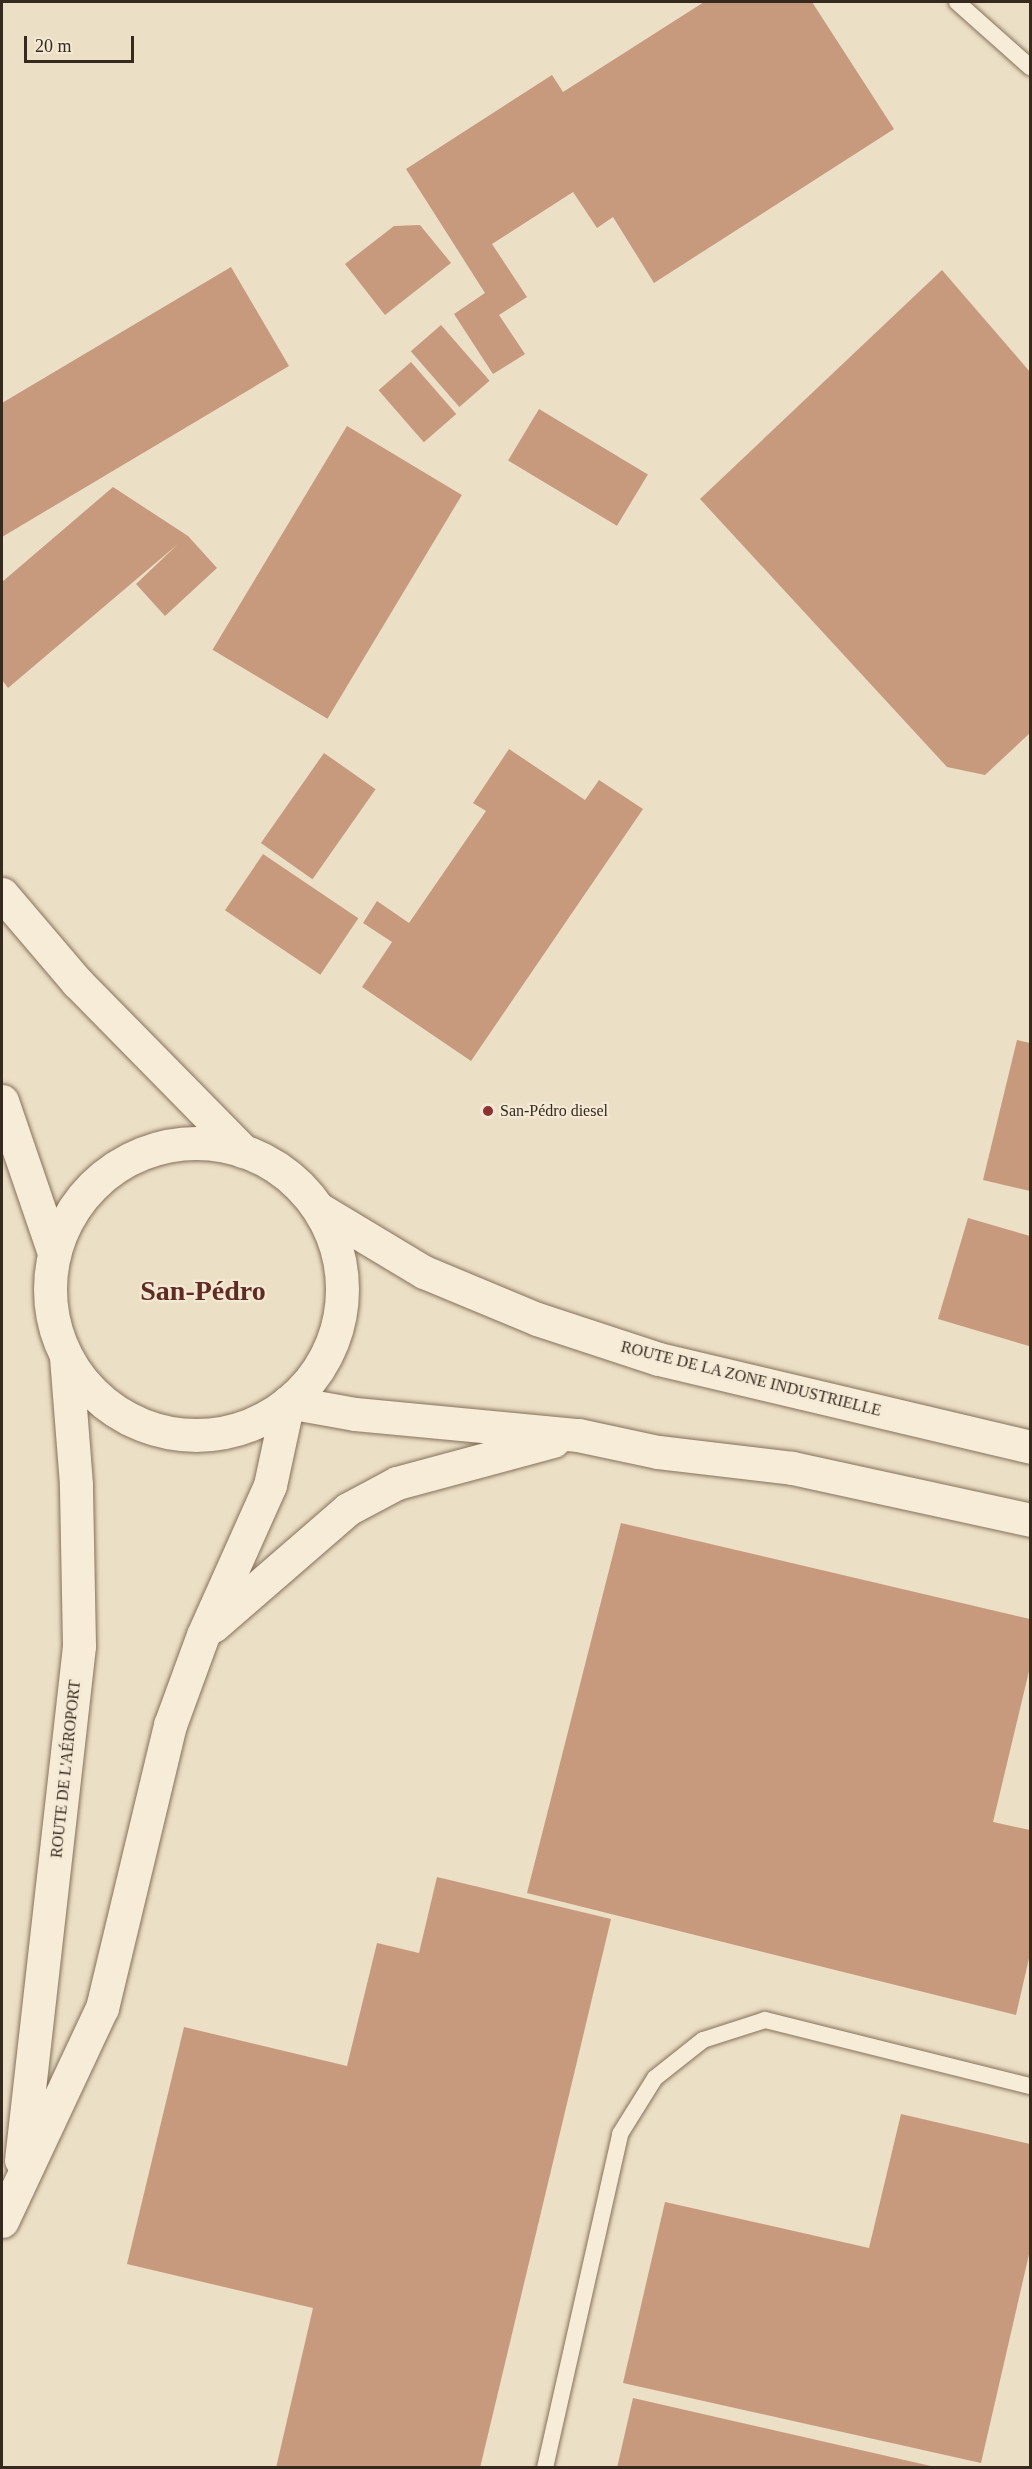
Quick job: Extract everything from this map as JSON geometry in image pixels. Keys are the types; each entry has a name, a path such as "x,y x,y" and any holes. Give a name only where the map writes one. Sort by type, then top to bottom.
{"main road":[{"path":"2,894 77,982 243,1151 286,1174 319,1209 339,1258 340,1311 322,1361 288,1402 237,1429 180,1434 151,1428 101,1401 66,1356 50,1306 54,1254 77,1205 115,1168 164,1146 190,1143 243,1151"},
{"path":"2,1101 54,1254"},
{"name":"ROUTE DE LA ZONE INDUSTRIELLE","path":"319,1209 424,1272 537,1319 659,1359 1030,1446"},
{"name":"ROUTE DE L'AÉROPORT","path":"20,2180 78,1646 76,1484 66,1356"},
{"path":"288,1402 355,1414 578,1435 658,1452 792,1468 1030,1520"},
{"name":"ROUTE DE L'AÉROPORT","path":"2,2221 102,2008 170,1725 203,1635 270,1485 288,1402"},
{"path":"203,1635 348,1509 397,1484 578,1435"}],"lane":[{"path":"957,2 1030,67"},
{"path":"545,2468 620,2134 655,2078 703,2040 765,2020 1030,2086"}],"building":[{"path":"704,2 812,2 894,129 654,283 613,217 597,228 573,192 492,244 527,297 499,315 525,354 493,374 454,314 485,293 406,169 552,75 563,92"},
{"path":"420,225 451,263 385,315 345,264 394,226"},
{"path":"231,267 289,366 2,537 2,403"},
{"path":"942,270 1030,372 1030,733 985,775 947,767 700,499"},
{"path":"441,325 490,381 459,407 411,351"},
{"path":"411,362 456,414 424,442 379,390"},
{"path":"539,409 648,474 617,526 508,460"},
{"path":"347,426 462,495 327,719 213,650"},
{"path":"113,487 188,536 217,568 165,616 136,584 178,544 8,688 2,680 2,582"},
{"path":"509,749 585,800 599,780 643,809 471,1061 362,987 392,942 363,923 377,901 409,923 486,811 473,803"},
{"path":"324,753 376,789 313,879 261,843"},
{"path":"263,854 358,918 320,975 225,910"},
{"path":"1017,1040 1030,1043 1030,1191 983,1180"},
{"path":"968,1218 1030,1236 1029,1346 938,1319"},
{"path":"621,1523 1030,1619 1030,1667 993,1822 1030,1830 1030,1954 1016,2015 527,1893"},
{"path":"437,1877 611,1919 480,2468 276,2468 313,2308 127,2264 184,2027 347,2066 377,1943 419,1953"},
{"path":"901,2114 1030,2144 1030,2250 981,2463 623,2383 665,2202 869,2248"},
{"path":"633,2398 935,2467 935,2468 617,2468"}],"place":[{"name":"San-Pédro diesel","path":"488,1111"}],"district":[{"name":"San-Pédro","path":"203,1291"}]}
